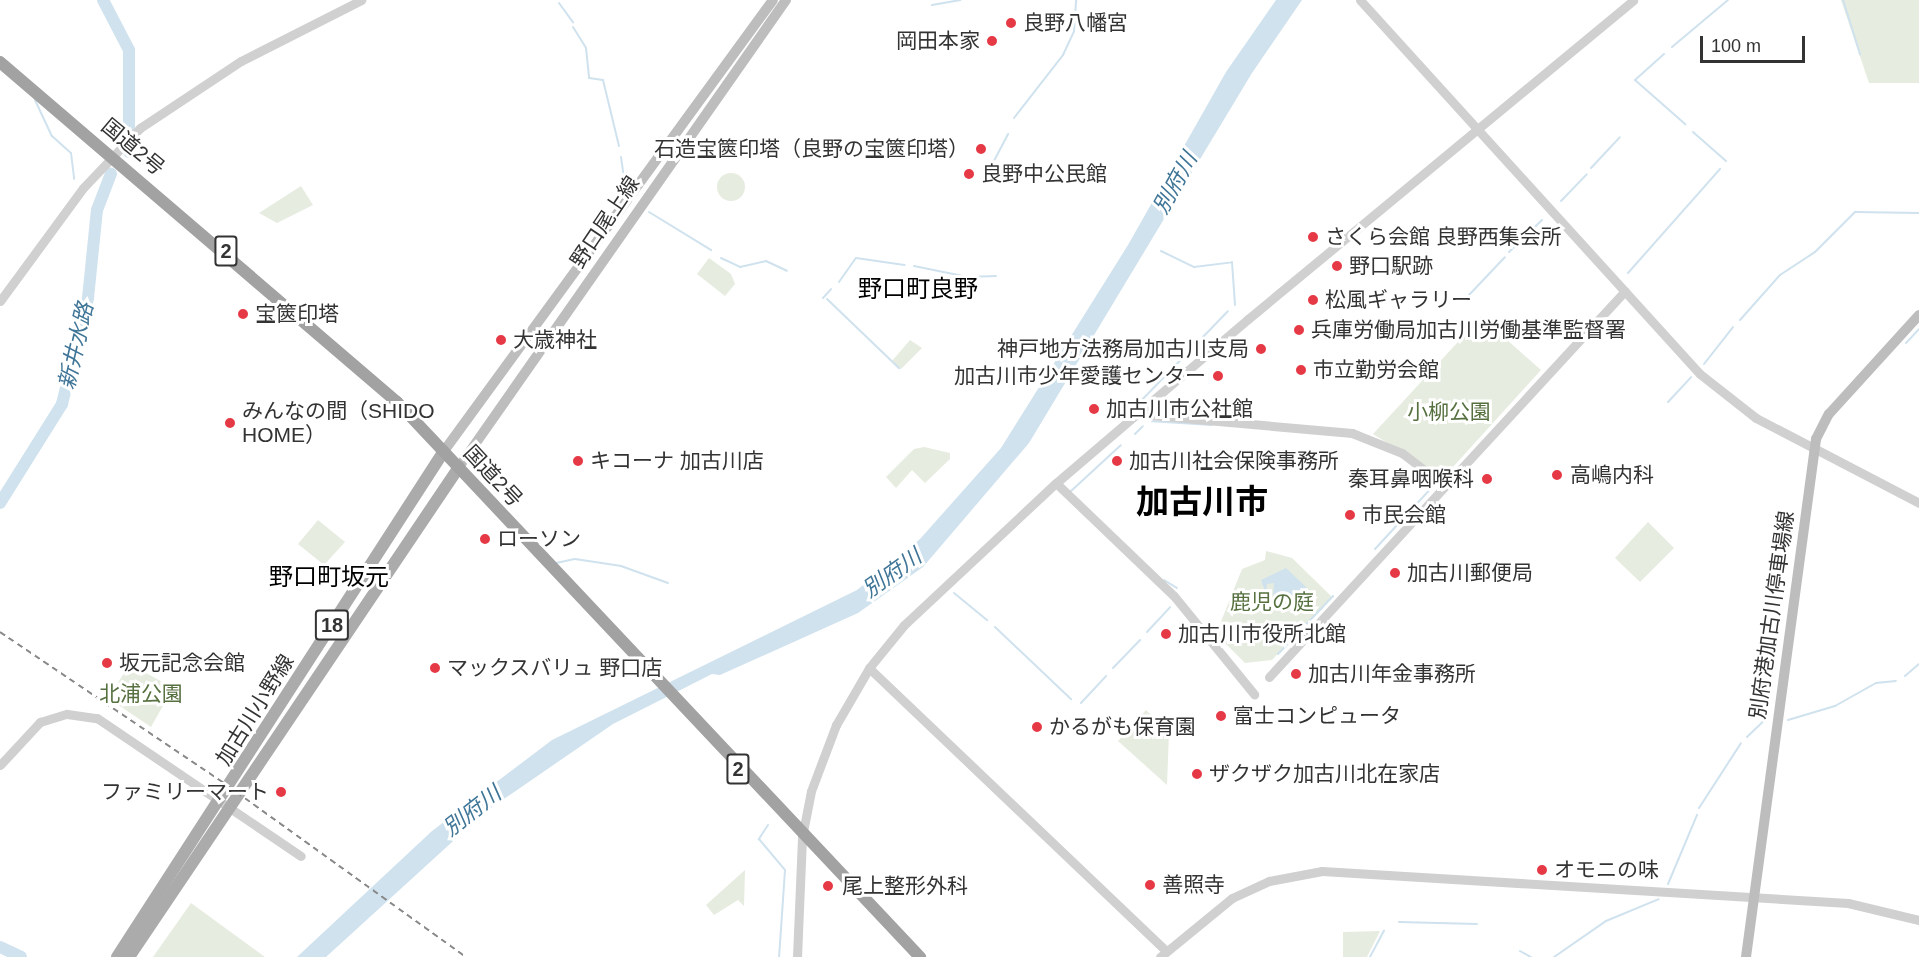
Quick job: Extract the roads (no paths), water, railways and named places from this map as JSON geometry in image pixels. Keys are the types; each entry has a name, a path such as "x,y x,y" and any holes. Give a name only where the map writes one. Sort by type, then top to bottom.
{"highway":[{"name":"国道2号","path":"0,62 326,337 444,451 802,837 920,957"}],"main road":[{"name":"野口尾上線","path":"444,451 773,0"},
{"name":"野口尾上線","path":"459,467 786,0"},
{"name":"別府港加古川停車場線","path":"1746,957 1815,448 1829,414 1919,315"},
{"name":"加古川小野線","path":"117,957 221,800 444,451"},
{"name":"加古川小野線","path":"129,957 233,808 459,467"}],"street":[{"path":"0,301 111,154 241,61 361,0"},
{"path":"1360,0 1625,291 1730,401 1919,503"},
{"path":"797,957 802,837 823,756 869,668 904,625 1056,483 1633,0"},
{"path":"1269,677 1625,291"},
{"path":"1145,408 1150,415 1359,435 1408,457 1445,486"},
{"path":"1056,483 1174,596 1254,694"},
{"path":"869,668 1163,954 1232,897 1269,881 1322,872 1864,905 1919,920"},
{"path":"0,765 28,729 52,718 80,714 111,724 301,856"}],"water":[{"name":"別府川","path":"1276,0 1302,0 1252,73 1029,443 923,567 858,613 720,675 712,674 613,724 485,812 326,957 297,957 432,831 552,740 857,590 920,539 1001,448 1128,245 1226,72"},
{"path":"1286,568 1307,588 1313,605 1296,596 1293,588 1294,596 1273,596 1274,583 1267,584 1266,594 1261,580"}],"waterway":[{"name":"新井水路","path":"103,0 129,50 129,152"},
{"path":"932,5 961,0"},
{"path":"1014,118 1063,55 1074,31 1076,0"},
{"path":"1672,47 1728,0"},
{"path":"1843,0 1860,54"},
{"path":"559,3 573,22"},
{"path":"573,27 586,48 589,78 603,80 619,146"},
{"path":"1664,54 1635,80 1685,124"},
{"path":"35,100 52,136 71,153 74,179"},
{"path":"1693,132 1726,161"},
{"path":"984,180 1008,134"},
{"path":"1591,168 1620,137"},
{"path":"621,157 625,187"},
{"path":"1628,273 1720,169"},
{"name":"新井水路","path":"0,503 62,404 88,298 97,210 111,174"},
{"path":"1561,201 1587,174"},
{"path":"649,212 711,250"},
{"path":"1740,320 1780,275 1815,252 1855,212 1919,213"},
{"path":"1509,252 1542,220"},
{"path":"1161,251 1194,267 1232,262 1235,305"},
{"path":"1469,295 1505,257"},
{"path":"721,258 740,267 766,261 787,271"},
{"path":"839,282 856,258 904,265"},
{"path":"914,266 968,277 996,276"},
{"path":"823,298 831,289"},
{"path":"827,299 899,368"},
{"path":"1136,406 1228,311"},
{"path":"1704,364 1733,327"},
{"path":"1906,343 1919,329"},
{"path":"1668,402 1691,377"},
{"path":"1149,421 1212,425"},
{"path":"1135,434 1143,426"},
{"path":"1070,492 1121,445"},
{"path":"1375,549 1434,485"},
{"path":"556,563 575,559 621,566 668,583"},
{"path":"1164,580 1177,588"},
{"path":"954,593 987,620"},
{"path":"1278,654 1333,596"},
{"path":"1147,632 1170,607"},
{"path":"995,627 1071,699"},
{"path":"1113,668 1140,640"},
{"path":"1905,676 1919,664"},
{"path":"1081,703 1106,676"},
{"path":"1788,720 1835,706 1876,683 1896,681"},
{"path":"1747,737 1769,716"},
{"path":"1699,808 1741,743"},
{"path":"1668,884 1697,815"},
{"path":"768,825 759,839 785,870 779,957"},
{"path":"1554,957 1606,921 1659,899"},
{"path":"1399,922 1477,924"},
{"path":"1370,957 1384,931"},
{"path":"0,947 21,957"},
{"path":"1520,951 1531,957"}],"railway":[{"path":"0,632 228,786 466,957"}],"place":[{"name":"良野八幡宮","path":"1011,23"},
{"name":"岡田本家","path":"992,41"},
{"name":"石造宝篋印塔（良野の宝篋印塔）","path":"981,149"},
{"name":"良野中公民館","path":"969,174"},
{"name":"さくら会館 良野西集会所","path":"1313,237"},
{"name":"野口駅跡","path":"1337,266"},
{"name":"松風ギャラリー","path":"1313,300"},
{"name":"宝篋印塔","path":"243,314"},
{"name":"兵庫労働局加古川労働基準監督署","path":"1299,330"},
{"name":"大歳神社","path":"501,340"},
{"name":"神戸地方法務局加古川支局","path":"1261,349"},
{"name":"市立勤労会館","path":"1301,370"},
{"name":"加古川市少年愛護センター","path":"1218,376"},
{"name":"加古川市公社館","path":"1094,409"},
{"name":"みんなの間（SHIDO HOME）","path":"230,423"},
{"name":"キコーナ 加古川店","path":"578,461"},
{"name":"加古川社会保険事務所","path":"1117,461"},
{"name":"高嶋内科","path":"1557,475"},
{"name":"秦耳鼻咽喉科","path":"1487,479"},
{"name":"市民会館","path":"1350,515"},
{"name":"ローソン","path":"485,539"},
{"name":"加古川郵便局","path":"1395,573"},
{"name":"加古川市役所北館","path":"1166,634"},
{"name":"坂元記念会館","path":"107,663"},
{"name":"マックスバリュ 野口店","path":"435,668"},
{"name":"加古川年金事務所","path":"1296,674"},
{"name":"富士コンピュータ","path":"1221,716"},
{"name":"かるがも保育園","path":"1037,727"},
{"name":"ザクザク加古川北在家店","path":"1197,774"},
{"name":"ファミリーマート","path":"281,792"},
{"name":"オモニの味","path":"1542,870"},
{"name":"善照寺","path":"1150,885"},
{"name":"尾上整形外科","path":"828,886"}],"district":[{"name":"野口町良野","path":"918,289"},
{"name":"加古川市","path":"1202,502"},
{"name":"野口町坂元","path":"329,577"}],"park label":[{"name":"小柳公園","path":"1449,412"},
{"name":"鹿児の庭","path":"1272,602"},
{"name":"北浦公園","path":"141,694"}]}
